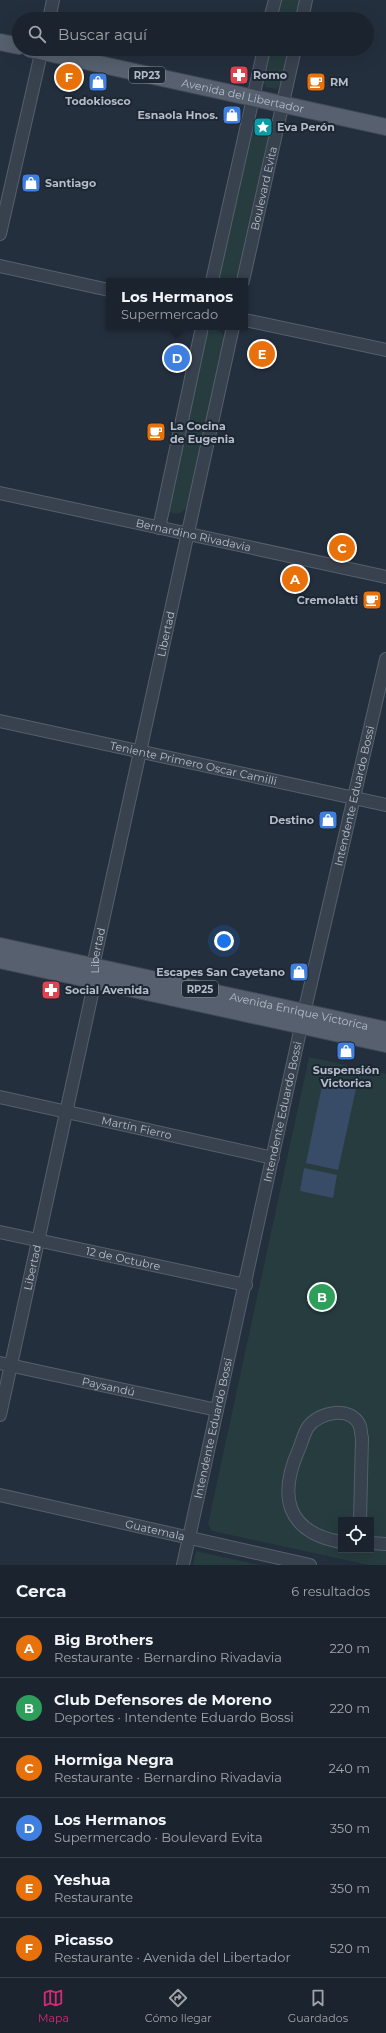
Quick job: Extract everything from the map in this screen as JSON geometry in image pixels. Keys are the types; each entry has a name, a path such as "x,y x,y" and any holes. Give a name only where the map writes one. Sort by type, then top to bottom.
{"main road":[{"path":"0,42 12,45"},
{"name":"Avenida del Libertador","path":"65,56 386,127"},
{"name":"Avenida Enrique Victorica","path":"0,946 95,973 303,1019 386,1044"},
{"name":"Avenida Enrique Victorica","path":"0,960 95,973"},
{"name":"Avenida Enrique Victorica","path":"303,1019 386,1030"}],"street":[{"path":"50,12 53,0"},
{"path":"271,12 274,0"},
{"path":"303,12 306,0"},
{"path":"0,234 37,56"},
{"path":"213,278 262,56"},
{"name":"Boulevard Evita","path":"244,278 293,56"},
{"path":"0,266 106,289"},
{"path":"248,321 386,350"},
{"path":"159,528 201,330"},
{"path":"187,534 232,330"},
{"name":"Bernardino Rivadavia","path":"0,493 386,578"},
{"name":"Libertad","path":"0,1415 5,1365 38,1240 95,973 138,752 187,534"},
{"name":"Intendente Eduardo Bossi","path":"183,1565 246,1285 303,1019 386,659"},
{"name":"Teniente Primero Oscar Camilli","path":"0,721 386,805"},
{"name":"Martín Fierro","path":"0,1098 273,1158"},
{"name":"12 de Octubre","path":"0,1232 246,1285"},
{"name":"Paysandú","path":"5,1365 217,1410"},
{"path":"338,1541 323,1537 302,1524 294,1517 290,1506 288,1488 293,1462 308,1427 328,1413 340,1413 353,1418 360,1426 362,1438 360,1517"},
{"name":"Guatemala","path":"0,1496 310,1565"},
{"path":"374,1543 386,1544"}],"green space":[{"path":"279,0 300,0 297,12 276,12"},
{"path":"267,56 288,56 282,83 276,89 266,87 262,79"},
{"path":"260,117 269,118 273,125 240,278 219,278 254,121"},
{"path":"210,330 220,331 225,339 187,507 179,513 175,513 170,512 168,507 207,332"},
{"path":"309,1057 386,1074 386,1565 369,1565 212,1531 208,1524"},
{"path":"196,1551 259,1565 193,1565"}],"water":[{"path":"323,1081 356,1089 338,1170 306,1163"},
{"path":"304,1168 337,1175 333,1198 300,1191"}],"place":[{"name":"Romo","path":"239,75"},
{"name":"Picasso","path":"69,77"},
{"name":"Todokiosco","path":"98,82"},
{"name":"RM","path":"316,82"},
{"name":"Esnaola Hnos.","path":"232,115"},
{"name":"Eva Perón","path":"263,127"},
{"name":"Santiago","path":"31,183"},
{"name":"Yeshua","path":"262,354"},
{"name":"Los Hermanos","path":"177,358"},
{"name":"La Cocina de Eugenia","path":"156,432"},
{"name":"Hormiga Negra","path":"342,548"},
{"name":"Big Brothers","path":"295,579"},
{"name":"Cremolatti","path":"372,600"},
{"name":"Destino","path":"328,820"},
{"name":"Escapes San Cayetano","path":"299,972"},
{"name":"Social Avenida","path":"51,990"},
{"name":"Suspensión Victorica","path":"346,1051"},
{"name":"Club Defensores de Moreno","path":"322,1297"}]}
